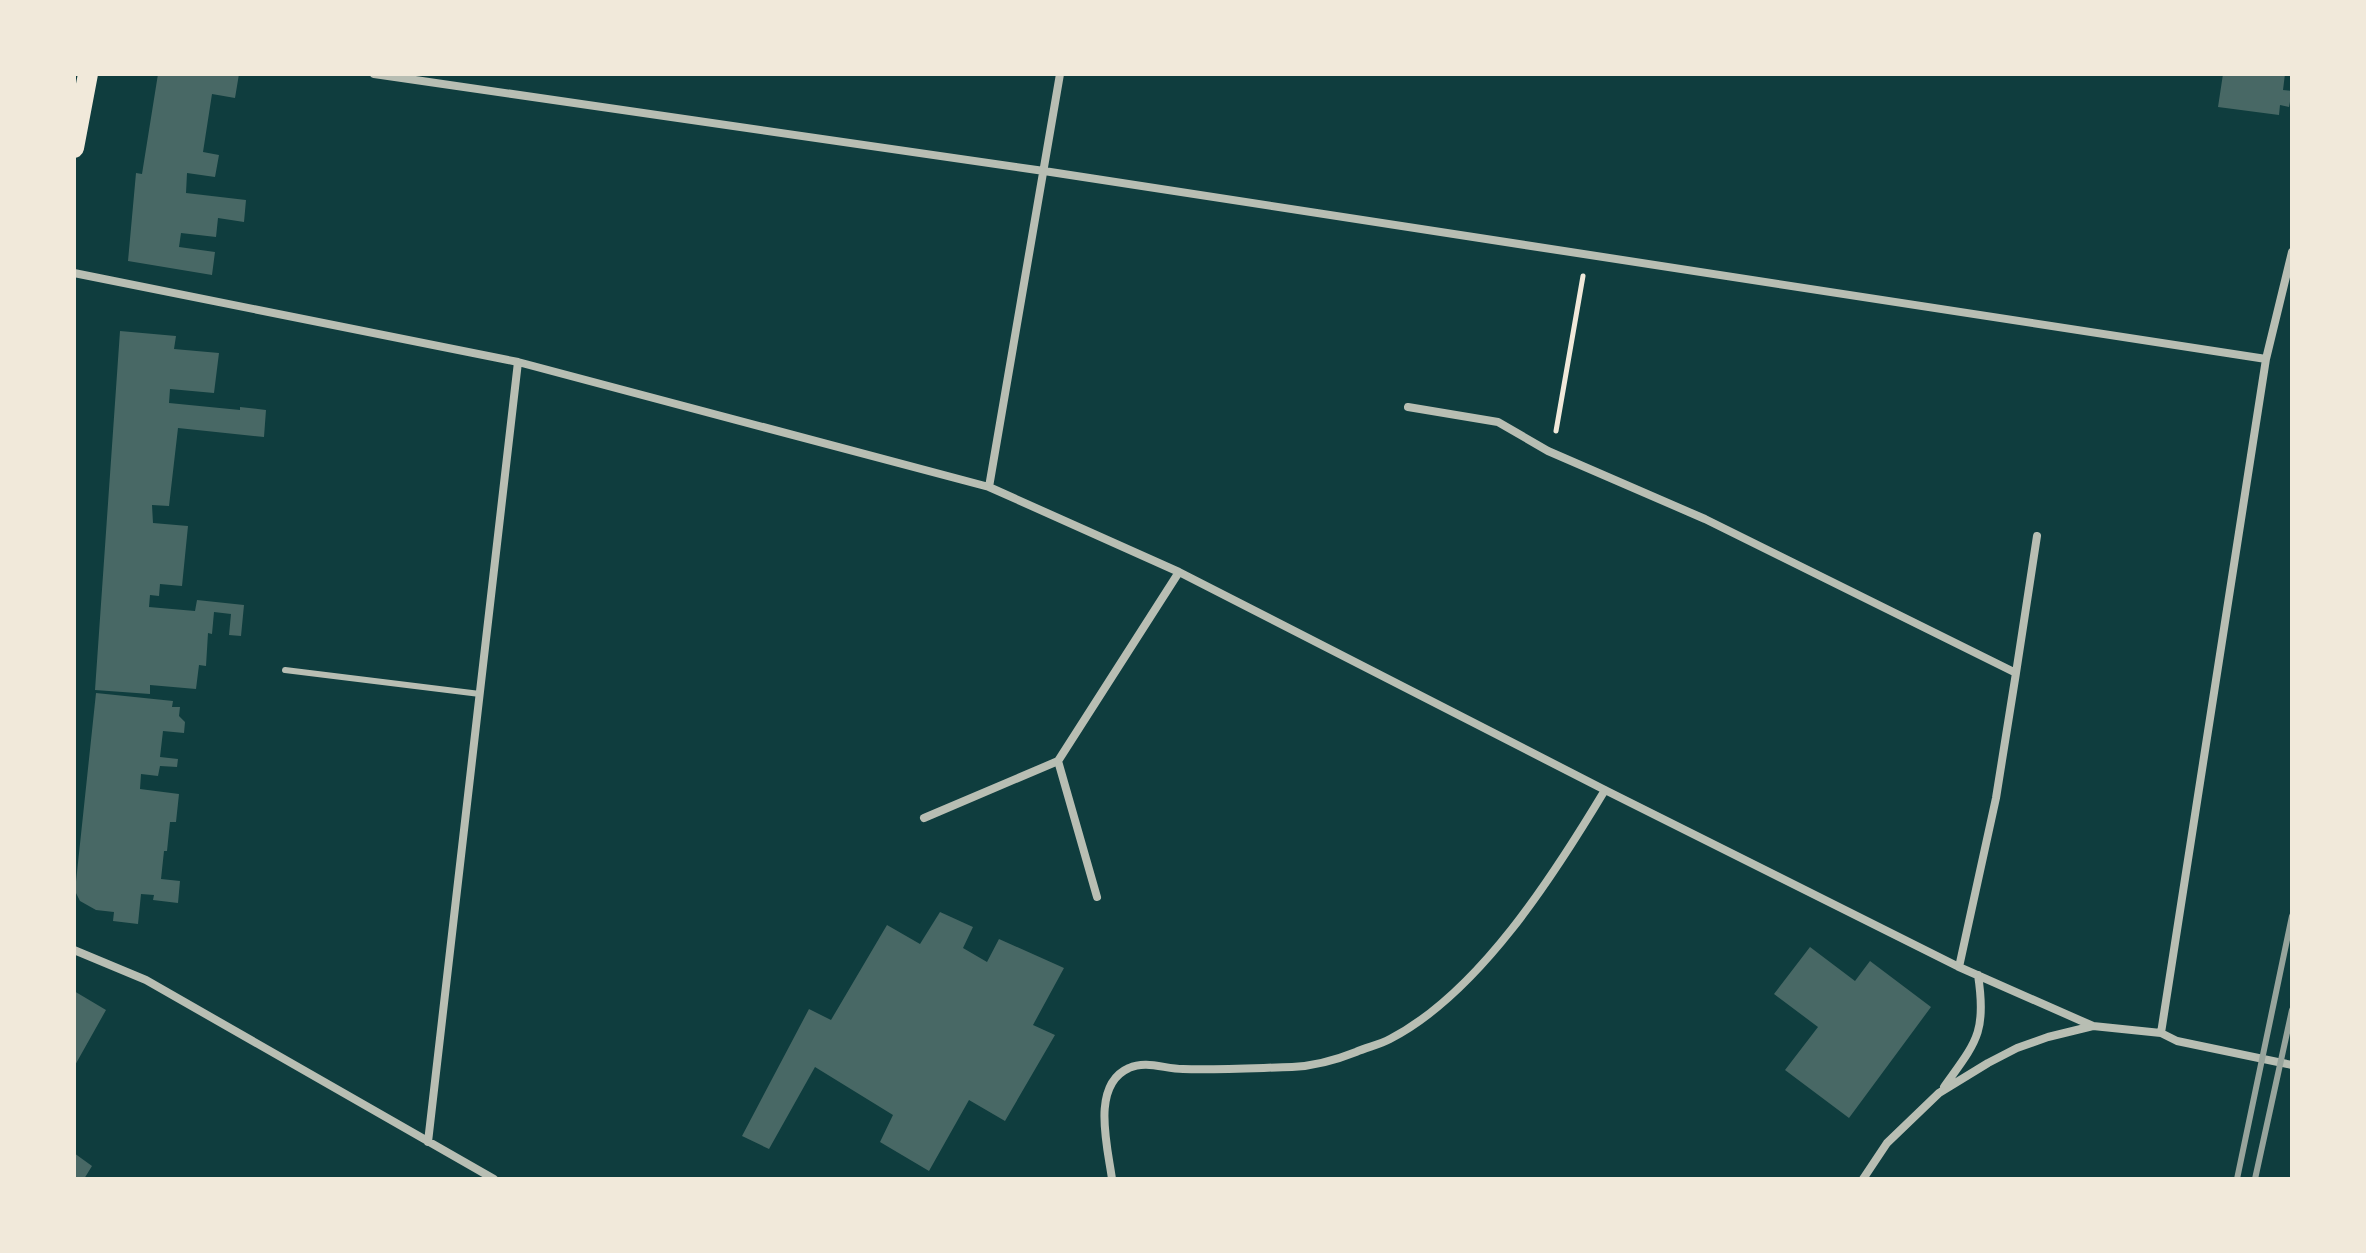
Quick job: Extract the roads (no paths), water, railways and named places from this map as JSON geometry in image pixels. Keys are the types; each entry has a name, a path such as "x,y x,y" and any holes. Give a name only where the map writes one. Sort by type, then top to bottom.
{"main road":[{"path":"74,148 83,77"}],"street":[{"path":"374,74 1044,171 2266,359"},
{"path":"989,487 1060,74"},
{"path":"2161,1033 2266,359 2292,252"},
{"path":"74,273 518,362 989,487 1179,572 1959,967 2093,1026 2161,1033 2177,1041 2292,1065"},
{"path":"428,1142 518,362"},
{"path":"1408,407 1498,422 1548,451 1705,519 2016,673"},
{"path":"1959,967 1996,798 2037,536"},
{"path":"924,818 1058,761 1179,572"},
{"path":"1058,761 1097,897"},
{"path":"1112,1179 1104,1104 1113,1081 1128,1068 1148,1064 1179,1069 1308,1066 1390,1040 1466,982 1544,886 1605,790"},
{"path":"74,950 146,980 494,1179"},
{"path":"1863,1179 1887,1143 1939,1093 1976,1042 1982,1021 1978,975"},
{"path":"1939,1093 2017,1048 2093,1026"}],"lane":[{"path":"285,670 480,694"}],"railway":[{"path":"2237,1179 2292,916"},
{"path":"2255,1179 2292,1010"}]}
